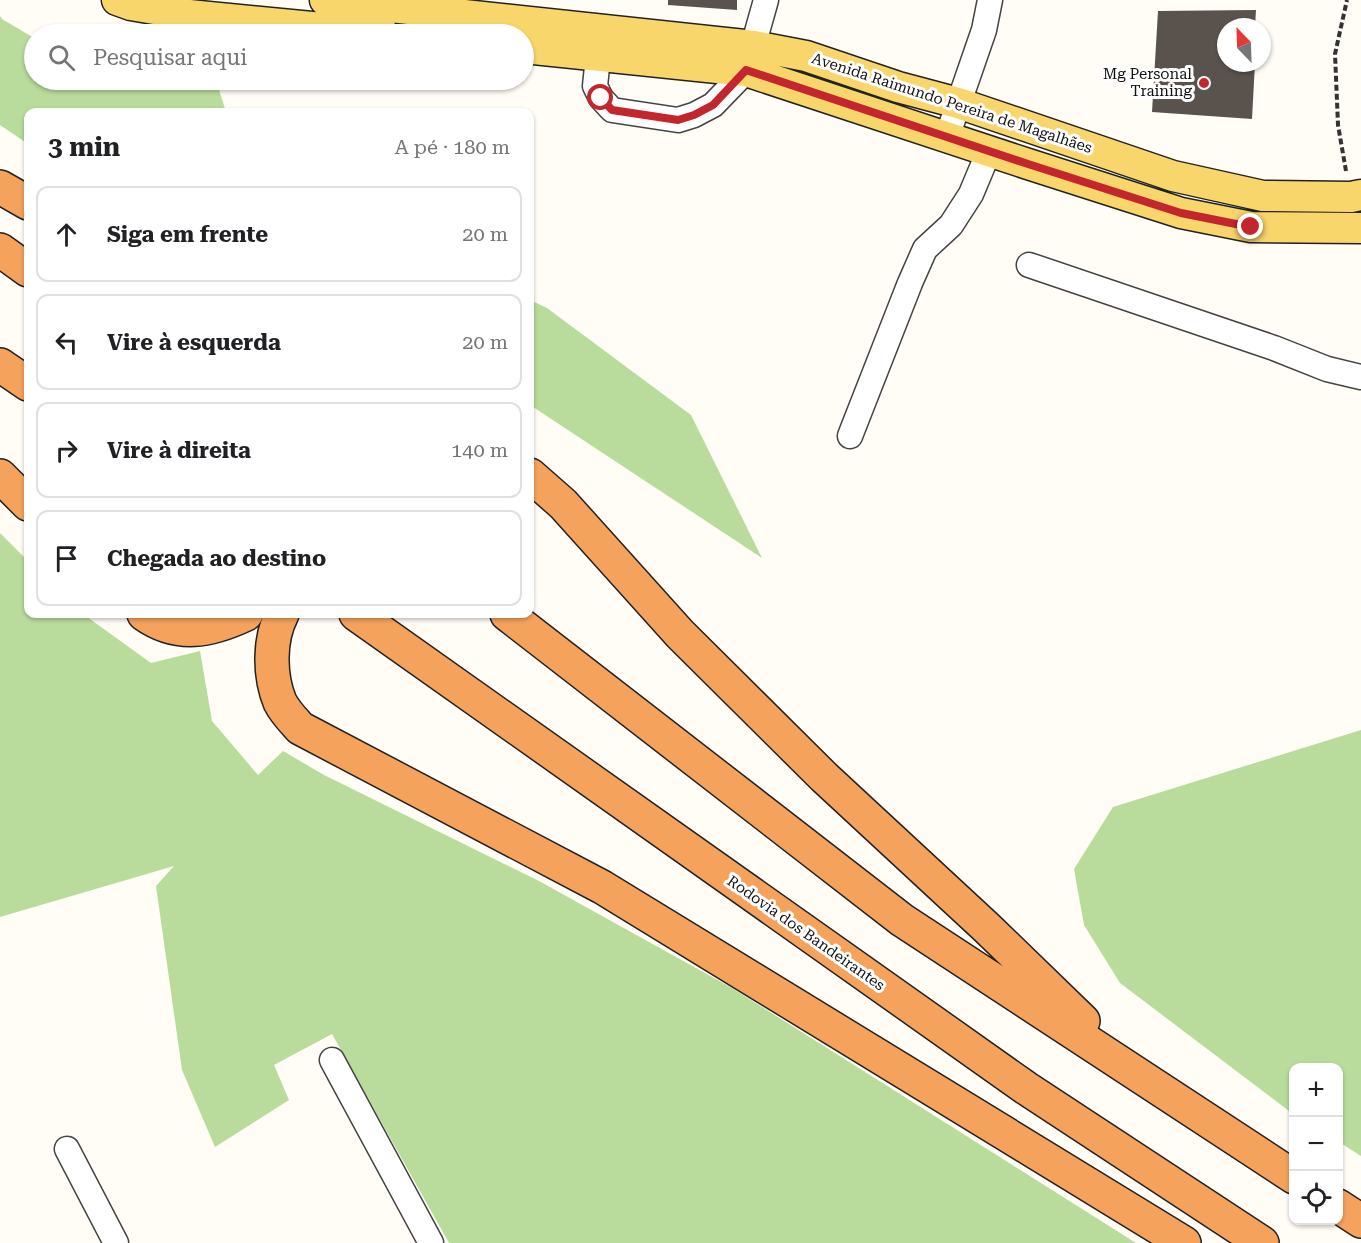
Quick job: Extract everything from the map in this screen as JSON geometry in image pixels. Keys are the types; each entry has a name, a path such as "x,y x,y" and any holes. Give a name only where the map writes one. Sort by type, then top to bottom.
{"highway":[{"path":"0,187 24,201"},
{"path":"0,250 24,267"},
{"path":"0,364 24,381"},
{"path":"0,476 24,500"},
{"path":"534,479 563,504 680,634 824,777 987,928 1141,1076"},
{"path":"150,618 183,631 205,629 237,618"},
{"path":"280,618 275,631 272,671 281,703 300,728 602,887 1184,1243"},
{"path":"512,618 902,920 1289,1174"},
{"name":"Rodovia dos Bandeirantes","path":"363,619 1026,1088 1262,1243"},
{"path":"1343,1209 1361,1221"}],"main road":[{"path":"117,0 131,5 189,15 281,24"},
{"name":"Avenida Raimundo Pereira de Magalhães","path":"325,0 482,24"},
{"name":"Avenida Raimundo Pereira de Magalhães","path":"534,32 599,42 750,58 806,56 898,87 958,102 1173,176 1263,196 1356,196"},
{"name":"Avenida Raimundo Pereira de Magalhães","path":"534,47 599,42"},
{"name":"Avenida Raimundo Pereira de Magalhães","path":"750,58 947,137 1181,213 1251,227 1361,228"}],"street":[{"path":"599,42 595,86 601,98 612,110 678,120 713,105 750,58 766,0"},
{"path":"947,137 984,30 990,0"},
{"path":"850,436 925,249 951,225 971,194 989,151"},
{"path":"1029,265 1274,348 1327,369 1361,377"},
{"path":"332,1060 430,1243"},
{"path":"67,1149 116,1243"}],"path":[{"path":"1347,0 1335,54 1338,125 1356,196"}],"green space":[{"path":"0,16 24,32 24,90 219,90 225,108 24,108 24,141 0,125"},
{"path":"534,302 547,308 691,415 762,558 534,408"},
{"path":"0,533 24,557 24,618 89,618 151,663 200,651 212,721 258,775 283,751 324,775 539,881 732,988 1136,1243 449,1243 332,1034 274,1065 289,1100 215,1147 182,1070 156,886 174,866 0,917"},
{"path":"1361,730 1361,1156 1343,1145 1343,1063 1289,1063 1289,1111 1120,983 1084,925 1074,869 1113,807"}],"building":[{"path":"668,0 737,0 737,10 668,5"},
{"name":"Mg Personal Training","path":"1256,10 1256,18 1217,18 1217,72 1255,72 1252,119 1152,112 1158,11"}],"place":[{"name":"Mg Personal Training","path":"1204,83"}],"route":[{"path":"601,98 612,110 678,120 713,105 746,70 1181,213 1251,227"}]}
